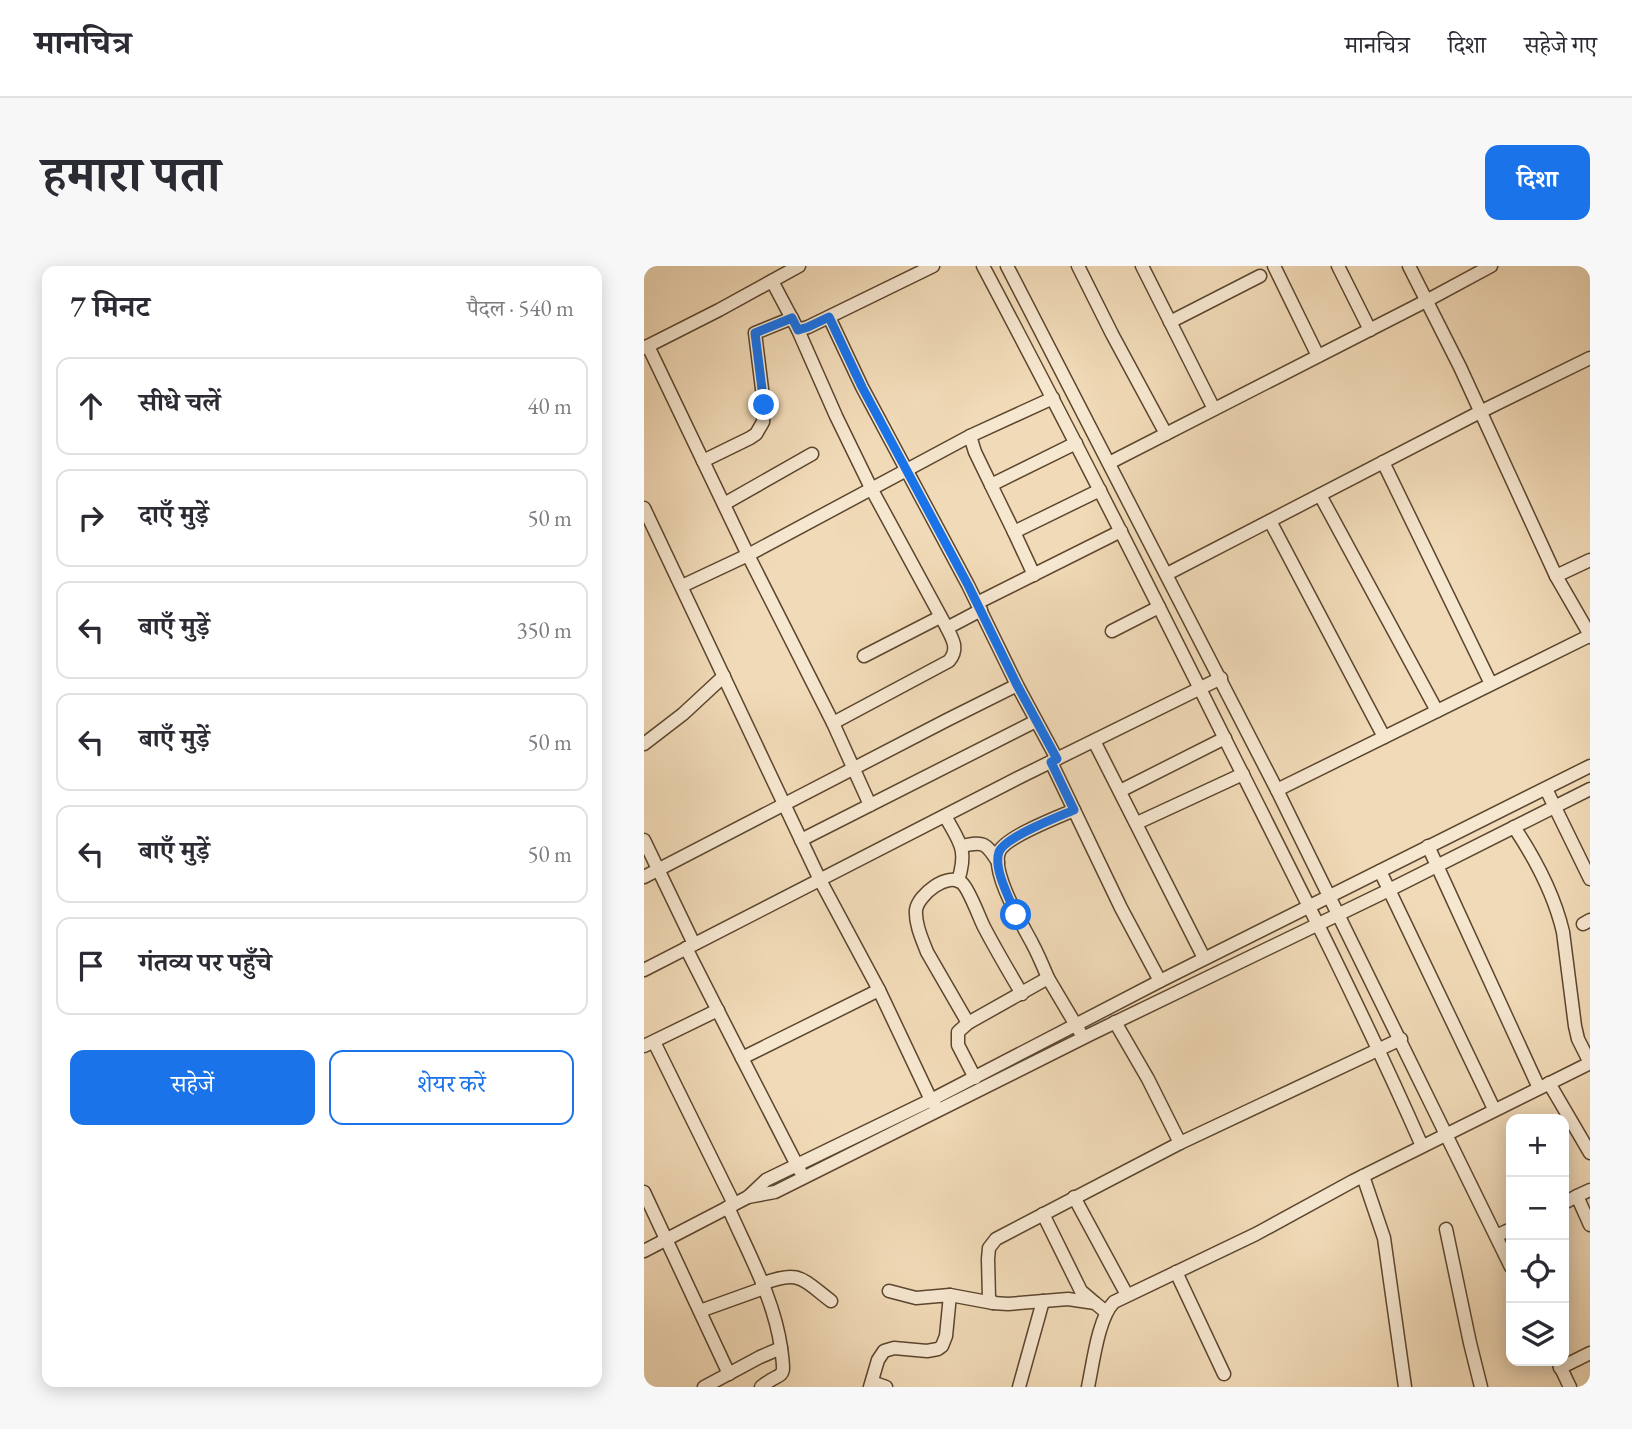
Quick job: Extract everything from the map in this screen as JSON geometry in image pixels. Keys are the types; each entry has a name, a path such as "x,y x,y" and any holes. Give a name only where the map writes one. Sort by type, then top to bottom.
{"street":[{"path":"799,266 646,347 833,723 870,805"},
{"path":"703,461 750,438 761,428 764,405 755,333 795,324 808,327 933,266"},
{"path":"983,266 1121,531 1318,924 1379,1049 1422,1146"},
{"path":"1007,266 1221,678 1506,1257"},
{"path":"1078,266 1166,434"},
{"path":"1142,266 1214,409"},
{"path":"1274,266 1318,356"},
{"path":"1338,266 1370,330"},
{"path":"1277,790 1590,636 1556,576 1460,367 1409,266"},
{"path":"1109,463 1491,266"},
{"path":"1170,322 1260,276"},
{"path":"772,281 795,324 872,490 955,646 955,652 949,661 833,723"},
{"path":"829,317 862,387 979,607 1036,721 1074,810 1160,981"},
{"path":"1167,574 1590,358"},
{"path":"682,586 748,555 970,436 1053,398"},
{"path":"970,436 1034,575"},
{"path":"991,485 1076,443"},
{"path":"724,504 812,454"},
{"path":"1383,462 1491,684"},
{"path":"1014,531 1100,490"},
{"path":"1320,495 1437,711"},
{"path":"644,508 820,880 939,1111"},
{"path":"1270,521 1384,737"},
{"path":"864,656 979,607 1034,575 1121,531"},
{"path":"1556,576 1590,560"},
{"path":"1112,631 1159,607"},
{"path":"644,744 683,714 724,676"},
{"path":"644,970 1221,678"},
{"path":"644,877 1017,685"},
{"path":"801,840 1036,721"},
{"path":"1120,791 1225,738"},
{"path":"1094,741 1204,958"},
{"path":"644,1251 748,1197 766,1180 975,1078 1204,958 1590,766"},
{"path":"1137,823 1243,774"},
{"path":"1546,789 1590,879"},
{"path":"748,1197 775,1192 1590,789"},
{"path":"1074,810 1009,841 999,852 998,862 1008,897 1048,978 1084,1038"},
{"path":"945,816 962,846 963,863 958,881"},
{"path":"1088,1387 1106,1312 1114,1302 1256,1234 1363,1176 1590,1063 1575,1026 1560,917 1547,884 1514,827"},
{"path":"644,840 718,1010 803,1178"},
{"path":"962,846 978,842 988,846 998,862"},
{"path":"1428,846 1544,1085 1588,1146"},
{"path":"1380,871 1494,1109"},
{"path":"968,1023 927,952 916,915 919,901 924,894 946,881 958,881 965,888 1021,994"},
{"path":"975,1078 962,1054 958,1032 968,1023 1048,978"},
{"path":"742,1058 879,990"},
{"path":"718,1010 649,1044 731,1206 777,1324 784,1369 776,1379 761,1387"},
{"path":"1115,1022 1180,1143"},
{"path":"993,1303 989,1298 989,1248 1002,1235 1180,1143 1401,1039"},
{"path":"1363,1176 1384,1238 1405,1387"},
{"path":"1569,1200 1590,1190"},
{"path":"644,1192 729,1374"},
{"path":"1577,1196 1590,1225"},
{"path":"1074,1198 1127,1295"},
{"path":"1043,1214 1081,1291 1106,1312"},
{"path":"1446,1229 1481,1387"},
{"path":"1496,1236 1506,1231"},
{"path":"1176,1272 1224,1374"},
{"path":"699,1311 781,1277 794,1277 807,1282 831,1301"},
{"path":"889,1291 916,1298 950,1295 993,1303 1021,1304 1068,1299 1096,1303"},
{"path":"886,1387 871,1385 878,1360 884,1351 933,1351 942,1346 946,1336 950,1295"},
{"path":"1019,1387 1043,1301"},
{"path":"705,1387 781,1348"},
{"path":"1569,1360 1590,1353"},
{"path":"1560,1366 1570,1387"}],"route":[{"path":"764,405 755,333 792,318 798,330 829,317 862,387 1057,759 1051,762 1074,810 1016,837 999,852 999,873 1016,915"}]}
